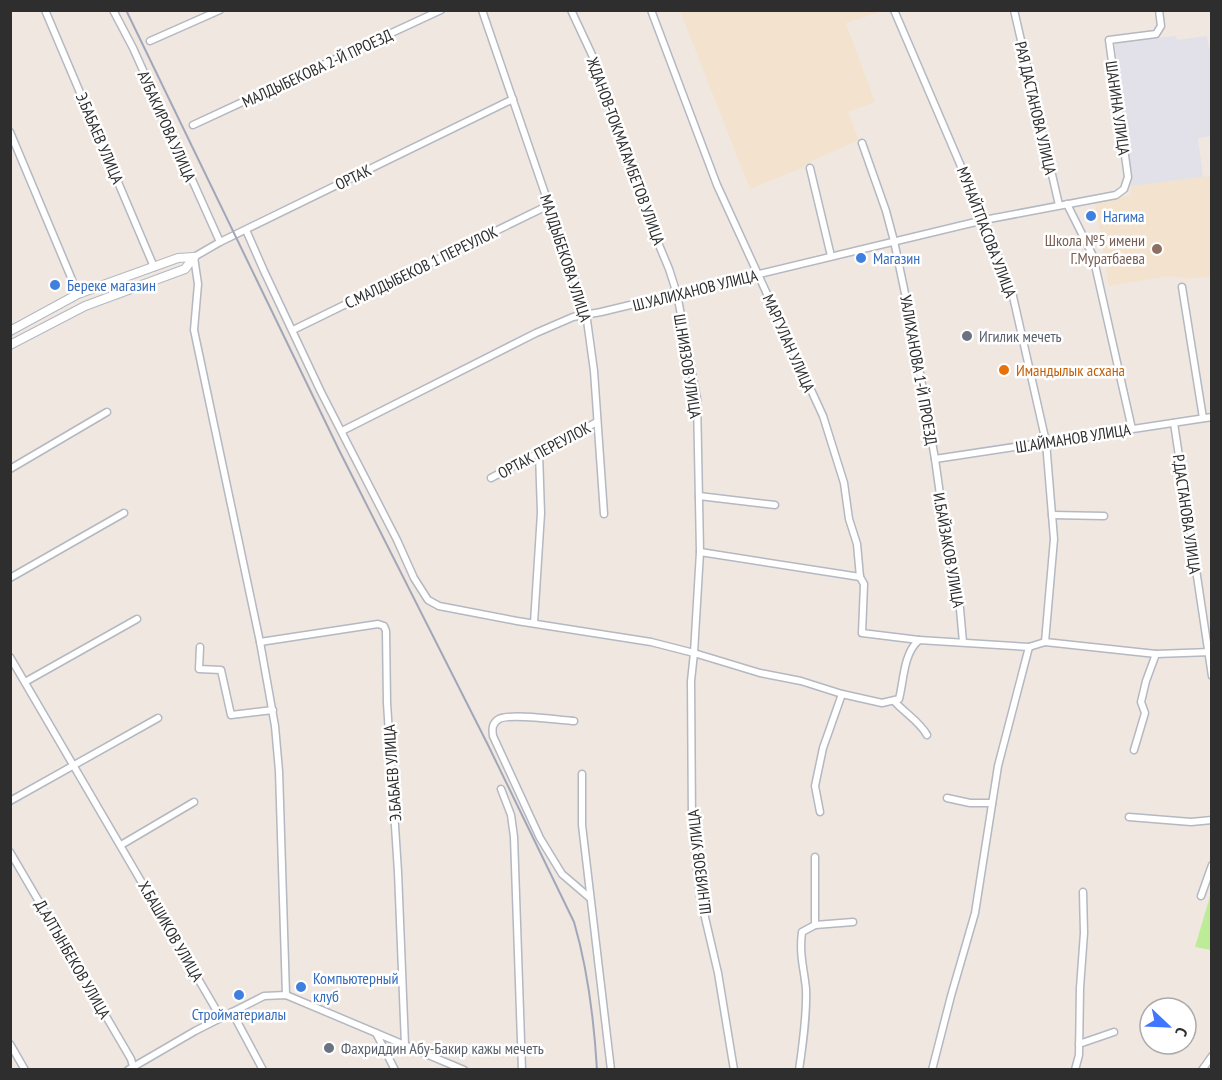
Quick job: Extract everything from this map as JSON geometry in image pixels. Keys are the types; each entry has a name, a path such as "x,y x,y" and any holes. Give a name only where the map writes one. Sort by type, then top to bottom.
{"street":[{"name":"Э.БАБАЕВ УЛИЦА","path":"45,10 154,267"},
{"name":"АУБАКИРОВА УЛИЦА","path":"113,10 133,48 220,242"},
{"path":"150,41 220,10"},
{"name":"МАЛДЫБЕКОВА 2-Й ПРОЕЗД","path":"193,125 441,10"},
{"name":"МАЛДЫБЕКОВА УЛИЦА","path":"482,10 586,314 591,342 604,514"},
{"name":"ЖДАНОВ-ТОКМАГАМБЕТОВ УЛИЦА","path":"571,10 593,57 649,221 677,294"},
{"name":"МАРГУЛАН УЛИЦА","path":"651,10 717,185 823,416 844,483 849,519 857,544 860,577 864,584 862,633 919,640"},
{"name":"МУНАЙТПАСОВА УЛИЦА","path":"894,10 984,220 1012,292 1046,442 1054,539 1045,642"},
{"name":"РАЯ ДАСТАНОВА УЛИЦА","path":"1014,10 1059,205"},
{"name":"ШАНИНА УЛИЦА","path":"1067,204 1116,195 1124,189 1128,177 1109,40 1156,34 1161,26 1159,10"},
{"name":"ОРТАК","path":"10,345 85,306 185,269 194,257 220,242 513,99"},
{"path":"10,132 78,294"},
{"name":"УАЛИХАНОВА 1-Й ПРОЕЗД","path":"862,143 894,241 935,459"},
{"path":"810,168 831,256"},
{"path":"1067,204 1093,256 1132,429"},
{"name":"Ш.УАЛИХАНОВ УЛИЦА","path":"342,431 536,333 586,314 984,220 1067,204"},
{"name":"С.МАЛДЫБЕКОВ 1 ПЕРЕУЛОК","path":"293,330 549,205"},
{"path":"246,230 321,392 414,578 428,600 439,606 651,642 760,673 801,681 882,703 899,699 908,657 912,646 919,640 1029,647 1045,642 1156,654 1210,652"},
{"name":"ОРТАК","path":"11,328 78,294 178,258 194,257"},
{"path":"194,257 198,284 194,330 273,710 279,771 286,995"},
{"path":"1182,287 1203,418"},
{"name":"Ш.НИЯЗОВ УЛИЦА","path":"677,294 697,399 700,552 691,681 692,823 700,896 718,973 734,1070"},
{"path":"10,469 107,412"},
{"name":"Ш.АЙМАНОВ УЛИЦА","path":"935,459 1212,417"},
{"name":"ОРТАК ПЕРЕУЛОК","path":"491,478 597,422"},
{"name":"Р.ДАСТАНОВА УЛИЦА","path":"1174,423 1212,676"},
{"path":"534,623 541,513 539,453"},
{"name":"И.БАЙЗАКОВ УЛИЦА","path":"935,459 946,537 958,587 963,642"},
{"path":"699,496 775,505"},
{"path":"10,578 124,513"},
{"path":"1052,515 1104,516"},
{"path":"700,552 860,577"},
{"path":"25,682 137,619"},
{"name":"Э.БАБАЕВ УЛИЦА","path":"260,642 378,624 384,626 386,631 387,703 398,872 405,1045"},
{"path":"200,647 199,669 221,670 231,715 273,710"},
{"path":"932,1070 975,913 998,766 1029,647"},
{"path":"1134,750 1145,713 1142,702 1144,692 1156,654"},
{"name":"Х.БАШИКОВ УЛИЦА","path":"10,657 221,1018"},
{"path":"820,812 815,786 823,748 842,694"},
{"path":"894,702 923,728 927,735"},
{"path":"10,801 158,718"},
{"path":"574,721 500,718 494,723 492,729 493,736 540,837 562,874 590,898"},
{"path":"582,774 582,825 611,1070"},
{"path":"501,789 511,815 514,837 522,1070"},
{"path":"946,798 970,803 992,803"},
{"path":"121,845 194,802"},
{"path":"1129,817 1191,822 1212,820"},
{"name":"Д.АЛТЫНБЕКОВ УЛИЦА","path":"10,852 125,1049 132,1069"},
{"path":"815,857 815,925"},
{"path":"1201,896 1212,865"},
{"path":"1075,1070 1079,1044 1084,933 1083,892"},
{"path":"799,1070 803,1045 806,989 800,950 802,933 815,925 853,922"},
{"path":"132,1069 264,996 286,995 464,1070"},
{"path":"232,1012 263,1070"},
{"path":"1079,1044 1114,1032"},
{"path":"376,1033 395,1070"},
{"path":"10,1044 25,1070"},
{"path":"1202,1070 1212,1056"}],"shaded area":[{"path":"680,11 883,11 846,23 875,102 848,112 859,140 811,161 804,167 750,189"},
{"path":"1176,36 1177,40 1207,36 1209,48 1212,48 1212,136 1198,138 1203,177 1131,186 1115,42"},
{"name":"Школа №5 имени Г.Муратбаева","path":"1211,176 1211,276 1188,279 1169,276 1109,286 1095,203 1131,195 1131,186"}],"green space":[{"path":"1211,893 1211,950 1195,947"}],"railway":[{"path":"126,10 339,450 488,745 574,922 590,995 597,1070"}],"place":[{"name":"Нагима","path":"1091,216"},
{"name":"Школа №5 имени Г.Муратбаева","path":"1157,249"},
{"name":"Магазин","path":"861,258"},
{"name":"Береке магазин","path":"55,285"},
{"name":"Игилик мечеть","path":"967,336"},
{"name":"Имандылык асхана","path":"1004,370"},
{"name":"Компьютерный клуб","path":"301,987"},
{"name":"Стройматериалы","path":"239,995"},
{"name":"Фахриддин Абу-Бакир кажы мечеть","path":"329,1048"}]}
